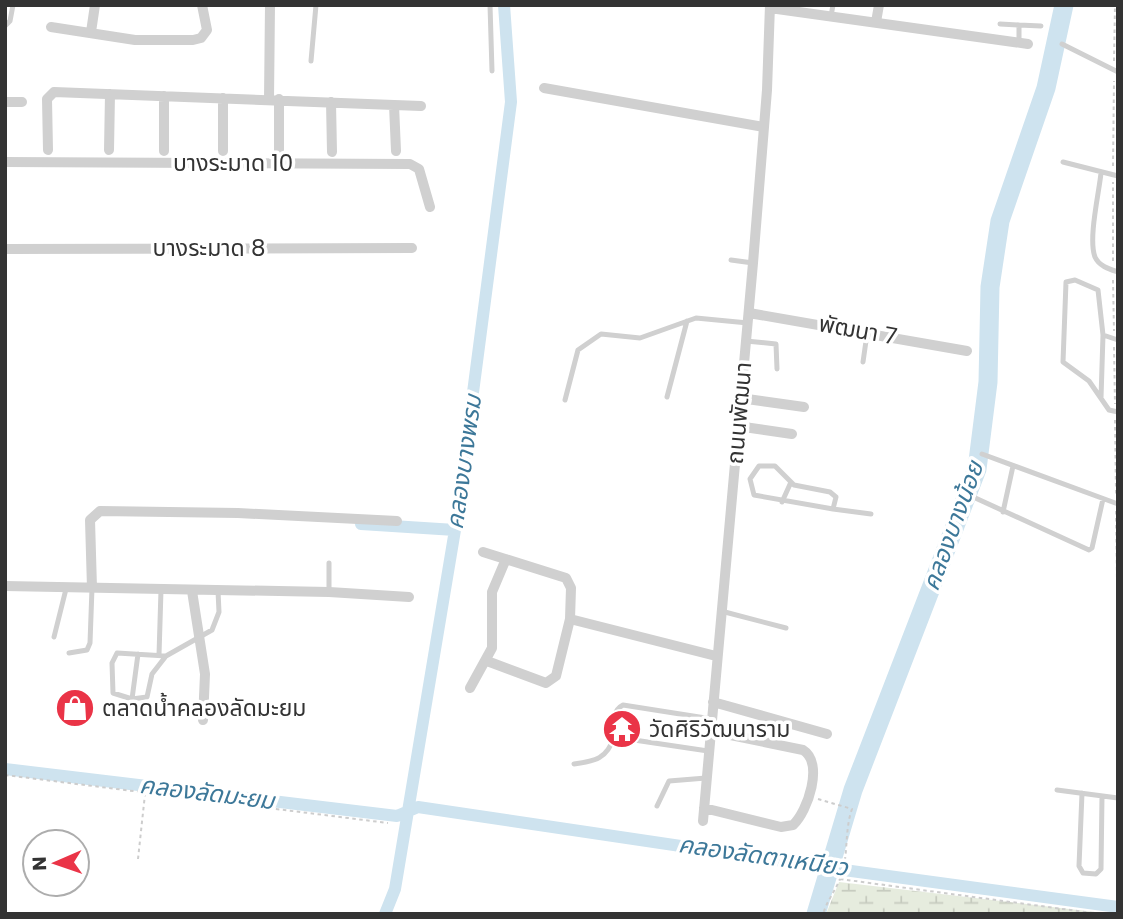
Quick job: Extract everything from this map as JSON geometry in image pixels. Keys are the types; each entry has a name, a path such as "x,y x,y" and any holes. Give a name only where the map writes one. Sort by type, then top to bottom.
{"street":[{"path":"91,32 94,5"},
{"path":"51,27 135,40 201,38 208,25 202,5"},
{"path":"270,5 279,151"},
{"path":"876,22 879,5"},
{"path":"770,7 832,11 876,22 1023,44"},
{"name":"ถนนพัฒนา","path":"703,821 753,263 770,7"},
{"path":"544,88 764,127"},
{"path":"48,150 47,99 51,94 274,99 421,106"},
{"path":"109,150 110,94"},
{"path":"164,96 164,151"},
{"path":"223,98 223,151"},
{"path":"5,102 22,102"},
{"path":"331,102 332,152"},
{"path":"394,105 396,151"},
{"name":"บางระมาด 10","path":"5,162 410,164 419,169 430,207"},
{"name":"บางระมาด 8","path":"5,249 412,248"},
{"name":"พัฒนา 7","path":"748,318 868,331 967,351"},
{"path":"740,398 804,407"},
{"path":"737,426 792,433"},
{"path":"92,588 90,520 100,511 238,513 397,521"},
{"path":"483,552 566,578 571,588 570,619 556,676 551,682 546,683 486,661"},
{"path":"470,688 486,661 494,634 492,592 506,559"},
{"path":"5,586 329,592 409,597"},
{"path":"192,591 197,638 205,674 203,720"},
{"path":"570,619 716,656"},
{"path":"713,702 827,734"},
{"path":"704,808 788,827 799,819 808,796 813,770 806,752 711,731"}],"lane":[{"path":"5,26 10,20 13,5"},
{"path":"311,61 316,5"},
{"path":"490,5 492,71"},
{"path":"1000,24 1041,26"},
{"path":"1019,25 1023,44"},
{"path":"1062,44 1116,71"},
{"path":"1063,162 1116,175"},
{"path":"1101,173 1094,249 1098,262 1115,271"},
{"path":"731,260 753,263"},
{"path":"1101,400 1103,335 1098,290 1070,279 1066,282 1063,362 1089,381 1101,400 1109,410 1116,411"},
{"path":"565,400 578,351 601,334 640,338 702,318 748,318"},
{"path":"667,397 687,321"},
{"path":"863,362 868,331"},
{"path":"1103,335 1116,339"},
{"path":"746,341 776,344 777,369"},
{"path":"982,454 1117,504"},
{"path":"834,509 834,494 791,482 780,469 769,465 755,468 750,479 754,495 782,502 871,514"},
{"path":"1003,512 1013,466"},
{"path":"733,475 750,479"},
{"path":"782,502 791,482"},
{"path":"971,496 1089,550 1092,548 1103,499"},
{"path":"329,563 329,592"},
{"path":"69,653 87,650 90,643 92,588"},
{"path":"54,637 66,589"},
{"path":"161,590 162,656 152,674 147,697 132,699 113,693 112,663 117,653 162,656 212,630 217,622 218,591"},
{"path":"721,611 786,628"},
{"path":"132,699 138,654"},
{"path":"574,764 598,761 611,748 615,712 623,705 712,719"},
{"path":"614,737 708,751"},
{"path":"657,806 669,781 706,778"},
{"path":"1057,790 1118,798"},
{"path":"1082,793 1079,866 1083,873 1089,875 1101,869 1102,796"}],"path":[{"path":"1115,5 1118,650"},
{"path":"5,775 388,823"},
{"path":"138,859 145,793"},
{"path":"808,796 852,809 846,827 840,879 829,895 823,914"},
{"path":"840,879 1100,914"}],"green space":[{"path":"839,882 1112,914 826,914"}],"waterway":[{"name":"คลองบางพรม","path":"385,914 395,889 455,530 511,102 504,5"},
{"name":"คลองบางน้อย","path":"816,914 853,790 977,469 988,382 990,287 1000,221 1046,88 1064,5"},
{"path":"361,524 455,530"},
{"name":"คลองลัดตาเหนียว","path":"5,769 397,816 418,807 829,868 1118,907"}],"place":[{"name":"ตลาดน้ำคลองลัดมะยม","path":"75,708"},
{"name":"วัดศิริวัฒนาราม","path":"622,729"}],"water label":[{"name":"คลองลัดมะยม","path":"207,793"}]}
